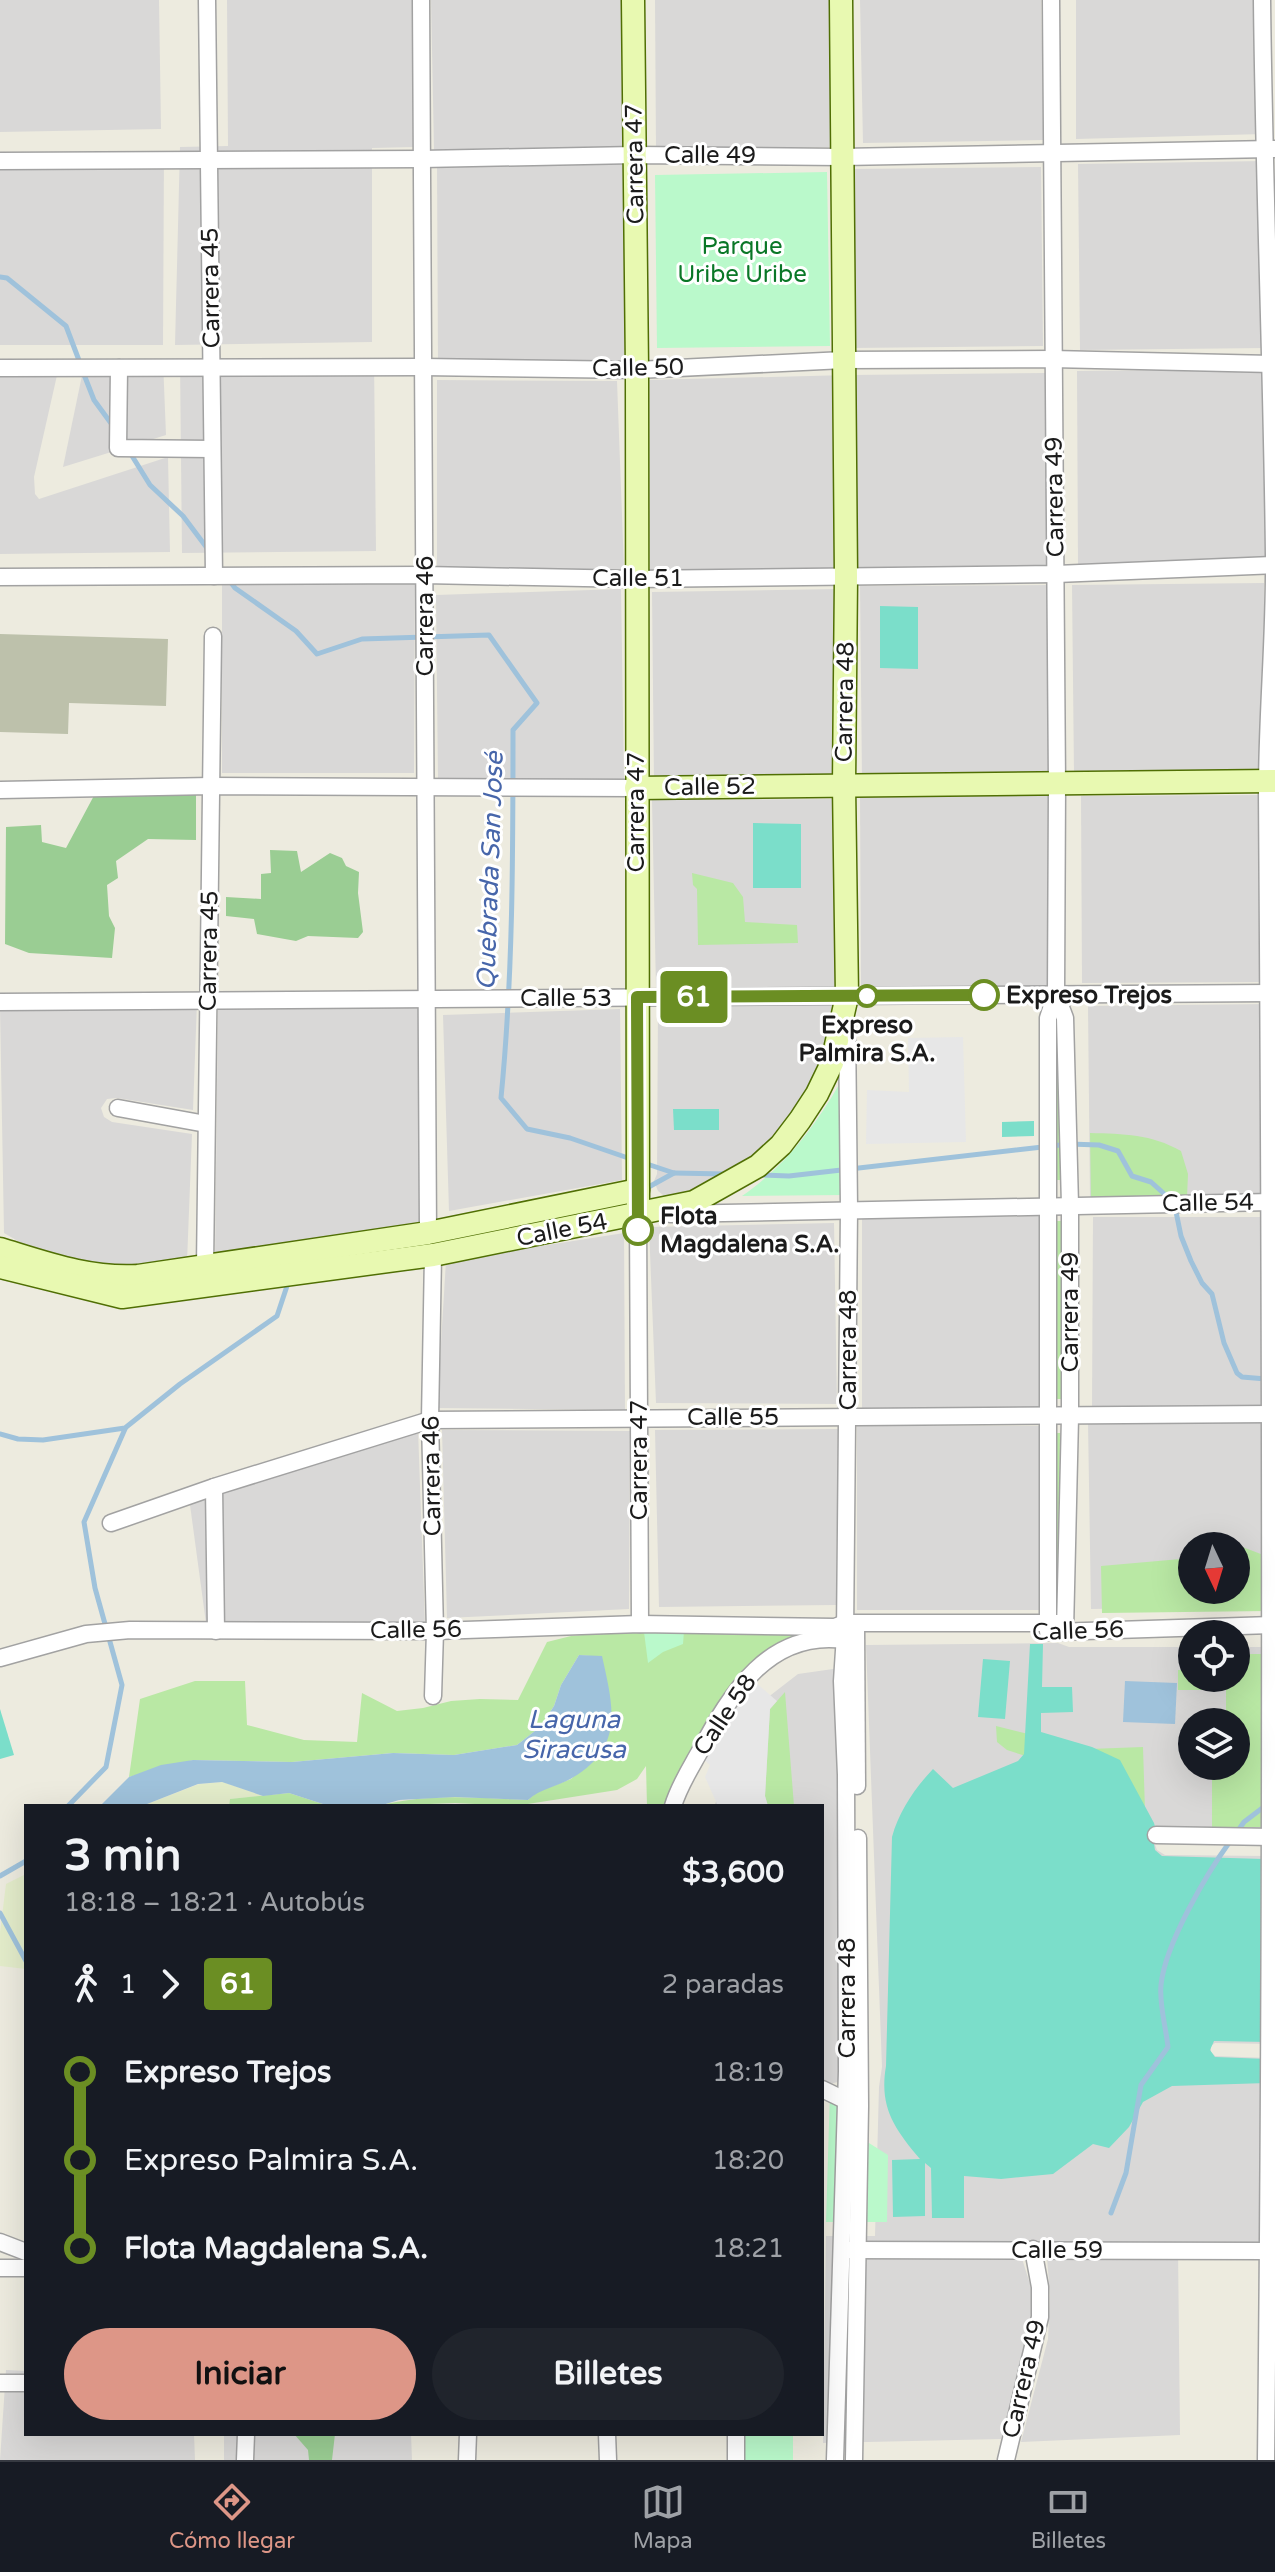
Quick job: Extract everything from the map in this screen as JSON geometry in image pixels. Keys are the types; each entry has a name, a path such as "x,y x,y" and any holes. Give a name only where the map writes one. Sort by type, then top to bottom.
{"main road":[{"name":"Carrera 47","path":"633,0 637,370 638,1215"},
{"name":"Carrera 48","path":"841,0 847,996"},
{"name":"Calle 52","path":"636,788 1271,781"},
{"path":"638,1215 694,1202 758,1166 781,1145 817,1094 832,1063 847,996"},
{"name":"Calle 54","path":"0,1249 78,1273 113,1278 428,1233 638,1190"},
{"name":"Calle 54","path":"0,1267 122,1297 433,1255 638,1215"}],"street":[{"name":"Carrera 45","path":"207,0 214,576"},
{"name":"Carrera 46","path":"421,0 428,1233"},
{"name":"Carrera 49","path":"1051,0 1057,785 1056,994 1048,1018 1050,1417 1056,1628"},
{"path":"1262,0 1269,149 1274,565 1271,781 1273,2040 1272,2251 1266,2460"},
{"name":"Calle 49","path":"0,161 635,155 842,157 1269,149"},
{"name":"Calle 50","path":"0,368 637,370 844,360 1052,359 1273,364"},
{"path":"119,368 118,448 212,449"},
{"name":"Calle 51","path":"0,577 424,575 635,579 1056,574 1274,565"},
{"name":"Carrera 45","path":"205,1267 213,636"},
{"name":"Calle 52","path":"0,790 211,786 636,788"},
{"name":"Calle 53","path":"0,1002 1272,993"},
{"name":"Carrera 49","path":"1056,994 1065,1018 1070,1205 1070,1417 1056,1628"},
{"name":"Carrera 48","path":"835,2460 853,2104 852,1775 842,1681 846,1633 847,996"},
{"path":"118,1108 206,1124"},
{"name":"Calle 54","path":"638,1215 1272,1202"},
{"name":"Carrera 47","path":"638,1215 640,1624"},
{"name":"Carrera 46","path":"433,1255 430,1420 435,1631 433,1696"},
{"name":"Calle 55","path":"111,1523 214,1487 430,1420 1273,1414"},
{"path":"214,1487 216,1631"},
{"name":"Calle 56","path":"0,1658 86,1634 130,1630 435,1631 640,1624 846,1633 1272,1625"},
{"name":"Calle 58","path":"674,1804 712,1728 746,1677 769,1657 804,1641 846,1633"},
{"name":"Calle 58","path":"684,1804 750,1686 775,1665 802,1652 822,1647 846,1633"},
{"path":"1156,1835 1272,1838"},
{"path":"824,2090 853,2104"},
{"path":"0,2242 24,2251"},
{"name":"Carrera 49","path":"1006,2460 1040,2317 1040,2287 1033,2249"},
{"name":"Carrera 48","path":"848,2250 854,2460"},
{"name":"Calle 59","path":"848,2250 1272,2251"},
{"path":"0,2268 24,2268"},
{"path":"0,2383 24,2383"},
{"path":"245,2460 246,2436"},
{"path":"467,2460 468,2436"},
{"path":"607,2436 608,2460"},
{"path":"736,2436 736,2460"}],"shaded area":[{"path":"0,0 159,0 161,129 0,132"},
{"path":"227,0 413,0 415,147 372,148 372,342 175,345 180,147 228,146"},
{"path":"431,0 632,0 636,148 434,150"},
{"path":"655,0 835,0 836,147 656,149"},
{"path":"860,0 1041,0 1044,140 863,143"},
{"path":"1076,0 1263,0 1263,134 1076,139"},
{"path":"0,152 164,152 163,345 0,345"},
{"path":"630,161 636,363 438,364 437,162"},
{"path":"1264,161 1265,348 1080,350 1078,164"},
{"path":"1041,167 1043,346 851,348 849,169"},
{"path":"374,359 376,551 182,553 180,361"},
{"path":"0,360 60,362 34,477 35,494 39,499 168,457 170,552 0,554"},
{"path":"85,361 163,361 166,435 63,467"},
{"path":"1267,369 1268,563 1078,564 1077,371"},
{"path":"1046,373 1048,566 853,568 851,375"},
{"path":"848,375 846,568 650,570 646,380"},
{"path":"437,380 617,381 624,569 437,571"},
{"path":"222,580 415,580 414,773 222,773"},
{"path":"1264,583 1266,772 1074,774 1072,585"},
{"path":"1054,585 1055,778 862,779 860,586"},
{"path":"621,589 624,780 438,780 436,595"},
{"path":"839,589 841,779 654,782 652,592"},
{"path":"880,606 918,607 918,669 880,668"},
{"path":"0,634 168,639 166,706 69,703 68,734 0,732"},
{"path":"1056,794 1057,988 861,990 860,795"},
{"path":"1265,795 1267,982 1082,983 1081,796"},
{"path":"840,799 841,989 656,988 652,800"},
{"path":"753,823 801,824 801,888 753,888"},
{"path":"197,1002 193,1110 117,1098 107,1099 101,1108 104,1117 112,1122 192,1134 187,1262 104,1266 42,1255 4,1233 0,1007"},
{"path":"834,1004 840,1015 809,1105 730,1180 668,1199 658,1191 654,1181 657,1174 658,1006"},
{"path":"1270,1004 1272,1197 1090,1199 1088,1006"},
{"path":"421,1007 430,1224 215,1258 218,1008"},
{"path":"620,1009 622,1180 449,1211 443,1015"},
{"path":"963,1037 966,1142 866,1144 867,1090 909,1092 908,1038"},
{"path":"673,1109 719,1109 719,1130 674,1130"},
{"path":"1034,1121 1034,1136 1002,1137 1002,1122"},
{"path":"1047,1216 1048,1412 862,1413 862,1217"},
{"path":"1093,1217 1269,1217 1268,1407 1092,1407"},
{"path":"834,1223 837,1404 656,1403 649,1227"},
{"path":"624,1233 625,1410 437,1408 446,1261"},
{"path":"1261,1420 1264,1606 1091,1609 1088,1422"},
{"path":"857,1426 1041,1426 1040,1610 857,1610"},
{"path":"418,1429 425,1625 206,1623 188,1490"},
{"path":"838,1429 836,1605 659,1607 655,1430"},
{"path":"442,1430 630,1431 629,1609 447,1618"},
{"path":"1058,1643 1069,1647 1178,1647 1178,1692 1250,1692 1250,1647 1268,1647 1267,1833 1154,1842 1157,1850 1165,1855 1266,1856 1269,2044 1215,2043 1211,2046 1211,2052 1215,2056 1269,2058 1272,2249 1178,2248 1180,2435 1021,2442 1048,2339 1050,2295 1046,2246 1018,2246 1036,2303 1031,2333 1001,2439 823,2443 826,2236 875,2236 882,2067 866,1645"},
{"path":"1030,1644 1043,1644 1042,1687 1072,1687 1073,1712 1041,1713 1041,1732 1092,1747 1120,1760 1154,1823 1157,1834 1153,1838 1155,1850 1162,1856 1264,1859 1268,2042 1214,2041 1210,2050 1215,2057 1267,2059 1267,2083 1172,2086 1143,2102 1129,2127 1109,2148 1093,2144 1053,2174 1001,2179 964,2176 964,2218 932,2218 931,2168 925,2163 925,2216 893,2217 892,2160 920,2159 896,2127 885,2093 892,1837 908,1800 933,1769 953,1788 1018,1761 1024,1754"},
{"path":"983,1659 1010,1661 1005,1719 978,1717"},
{"path":"840,1668 845,2080 830,2084 824,2082 824,1804 715,1804 767,1698 798,1674"},
{"path":"748,1676 777,1701 770,1709 765,1796 767,1804 717,1804 705,1777 710,1765 696,1753"},
{"path":"0,1709 14,1755 0,1759"},
{"path":"223,1782 262,1796 230,1799 229,1804 147,1804 199,1784"},
{"path":"24,1875 24,1969 0,1966 0,1932 6,1884"},
{"path":"6,2370 24,2371 24,2436 194,2436 195,2460 0,2460"},
{"path":"224,2436 411,2436 412,2460 224,2460"}],"green space":[{"name":"Parque Uribe Uribe","path":"827,172 830,346 657,348 655,175"},
{"path":"97,790 196,794 196,840 148,839 116,861 118,878 107,885 109,916 115,928 112,958 29,953 5,944 6,827 41,825 42,842 66,848"},
{"path":"270,850 297,851 301,872 330,853 359,872 363,932 358,938 308,936 296,941 257,934 254,919 226,916 226,897 261,899 261,874 271,873"},
{"path":"692,873 733,883 743,897 745,922 797,925 798,943 698,945 697,889 693,885"},
{"path":"1052,1023 1062,1023 1064,1180 1054,1180"},
{"path":"840,1083 845,1195 742,1196 772,1172 797,1145"},
{"path":"1090,1133 1148,1138 1181,1151 1188,1174 1187,1197 1091,1198"},
{"path":"1053,1221 1065,1221 1066,1399 1053,1399"},
{"path":"1052,1433 1060,1433 1058,1611 1050,1611"},
{"path":"1250,1550 1266,1556 1267,1611 1102,1613 1101,1566 1178,1559 1178,1604 1250,1604"},
{"path":"650,1629 832,1629 794,1645 748,1674 680,1804 647,1804 646,1766 637,1779 617,1790 528,1804 388,1804 434,1798 528,1800 537,1792 571,1779 599,1753 602,1657 579,1655 540,1727 517,1745 454,1755 393,1753 292,1762 193,1760 129,1777 140,1699 195,1681 245,1681 247,1725 304,1740 357,1742 362,1693 397,1711 451,1701 518,1700 547,1642 571,1636"},
{"path":"684,1631 683,1644 663,1652 648,1663 644,1632"},
{"path":"1250,1654 1261,1654 1261,1827 1212,1827 1212,1780 1250,1780 1250,1708 1226,1708 1226,1692 1250,1692"},
{"path":"785,1692 794,1804 767,1804 765,1796 770,1709"},
{"path":"996,1726 1089,1749 1143,1747 1145,1811 1032,1758 1007,1750 997,1742"},
{"path":"289,1793 323,1804 229,1804 230,1799"},
{"path":"830,2091 861,2138 888,2155 887,2222 826,2222"},
{"path":"296,2436 335,2436 332,2460 309,2460 308,2450"},
{"path":"739,2436 793,2436 793,2460 739,2460"}],"water":[{"name":"Laguna Siracusa","path":"579,1655 602,1656 611,1708 608,1739 589,1766 528,1800 455,1797 399,1800 386,1804 323,1804 289,1793 263,1796 222,1782 198,1784 147,1804 102,1804 129,1777 161,1765 193,1760 292,1762 393,1753 454,1755 517,1745 540,1727 554,1706 561,1685"},
{"path":"1125,1681 1177,1683 1175,1724 1123,1722"}],"waterway":[{"name":"Quebrada San José","path":"0,277 7,278 66,326 80,363"},
{"name":"Quebrada San José","path":"83,372 94,400 113,426"},
{"name":"Quebrada San José","path":"129,451 150,485 183,516 210,552"},
{"name":"Quebrada San José","path":"229,580 235,588 296,631 317,654 362,639 489,635 537,703 513,730 510,960 501,1098 527,1129 570,1138 631,1159"},
{"name":"Quebrada San José","path":"759,1175 789,1176 1069,1144 1099,1145 1118,1151 1132,1176 1151,1182 1170,1199"},
{"name":"Quebrada San José","path":"644,1163 674,1173 725,1174"},
{"path":"645,1189 674,1173"},
{"path":"1175,1207 1181,1236 1202,1283 1212,1294 1224,1343 1237,1373 1242,1377 1266,1379"},
{"path":"516,1226 546,1221"},
{"path":"0,1434 18,1439 43,1440 125,1428 180,1384 277,1316 288,1283"},
{"path":"70,1804 106,1767 122,1685 95,1588 84,1522 125,1429"},
{"path":"1237,1832 1244,1822 1265,1806"},
{"path":"1111,2213 1126,2173 1141,2085 1168,2047 1161,2000 1164,1968 1188,1910 1231,1840"},
{"path":"0,1876 24,1862"},
{"path":"0,1913 24,1957"}],"bus line":[{"name":"61","path":"638,1230 637,997 984,995"}],"place":[{"name":"Expreso Trejos","path":"984,995"},
{"name":"Expreso Palmira S.A.","path":"867,996"},
{"name":"Flota Magdalena S.A.","path":"638,1230"}]}
